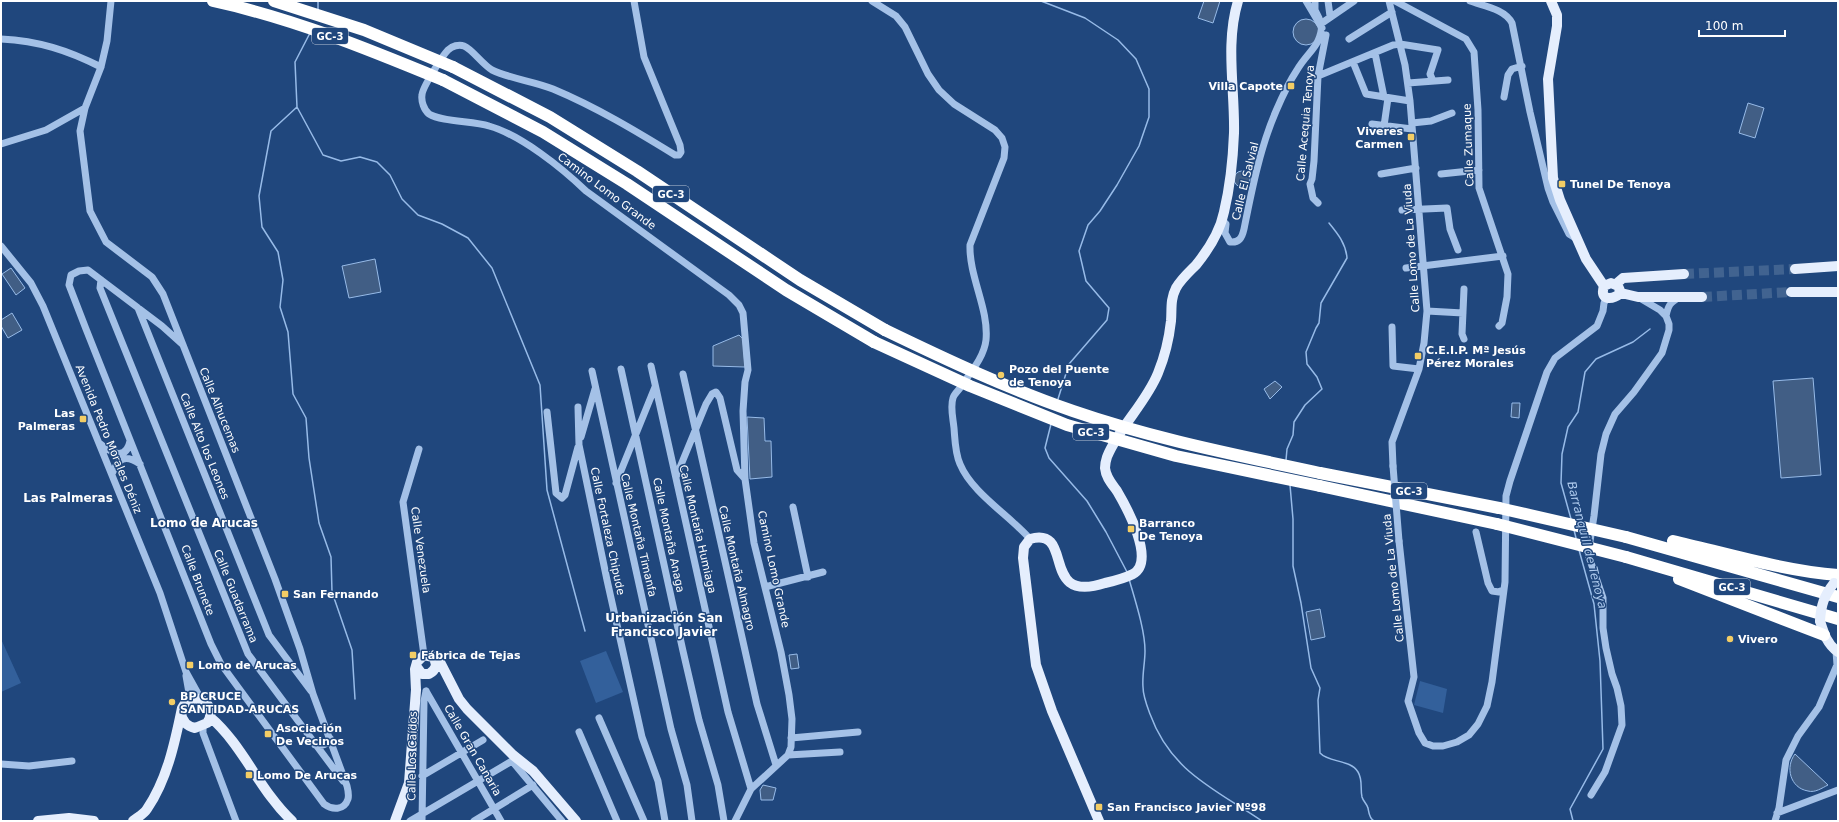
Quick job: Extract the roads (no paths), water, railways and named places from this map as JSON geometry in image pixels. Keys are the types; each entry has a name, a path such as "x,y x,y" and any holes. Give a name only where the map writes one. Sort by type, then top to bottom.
{"highway":[{"name":"GC-3","path":"213,1 296,25 358,46 443,80 543,132 627,184 786,290 874,342 970,386 1067,425 1176,456 1497,524 1838,619"},
{"name":"GC-3","path":"274,1 364,30 453,67 550,117 637,171 800,280 885,330 976,374 1074,412 1182,444 1625,534 1838,597"},
{"path":"1625,534 1791,568 1837,580"},
{"path":"1625,559 1824,635"}],"main road":[{"path":"1100,821 1052,710 1036,665 1023,558 1024,547 1030,539 1039,536 1048,539 1056,549 1061,572 1065,580 1073,586 1084,588 1134,574 1140,568 1142,562 1141,547 1127,510 1108,479 1105,468 1107,458 1116,441 1149,391 1158,373 1167,345 1171,319 1170,303 1176,288 1206,251 1217,234 1222,220 1229,187 1234,134 1230,39 1238,1"},
{"path":"1551,1 1556,16 1557,26 1548,79 1553,178 1560,200 1586,259 1604,286 1603,291 1607,298 1615,298 1623,278 1684,274"},
{"path":"1796,269 1838,266"},
{"path":"1604,286 1611,283 1618,289 1638,297 1702,297"},
{"path":"1791,292 1838,292"},
{"path":"1837,580 1826,594 1823,601 1820,621 1824,635 1837,651"},
{"path":"395,821 409,783 421,690 416,666 418,659 424,655 430,655 435,660 440,662 448,675 450,683"},
{"path":"421,690 419,684 436,667 435,660"},
{"path":"416,666 422,674 431,673 443,676 450,683 467,709 513,755 533,771 576,821"},
{"path":"133,821 146,811 156,794 171,756 182,710 189,700 201,699 210,708 201,726"},
{"path":"182,710 184,721 201,726"},
{"path":"175,740 183,730 201,726 220,725 267,793 292,821"},
{"path":"38,821 69,818 94,821"}],"street":[{"name":"Calle Alhucemas","path":"111,1 107,41 101,67 85,108 80,131 90,211 106,242 152,277 163,294 275,579 300,649 313,694 347,786 349,798 346,804"},
{"name":"Camino Lomo Grande","path":"634,1 644,57 680,145 681,152 679,155 675,156 583,102 549,88 493,70 482,64 465,46 456,45 448,50 426,84 422,95 423,105 429,114 443,118 487,125 499,129 519,140 568,173 586,191 705,277 729,295 739,305 743,313 748,370 745,382 743,411 745,479 754,543 781,652 789,695 792,719 792,738 788,755"},
{"path":"872,1 896,16 905,27 928,74 939,90 954,104 995,130 1002,138 1005,147 1004,158 970,245 970,258 984,321 986,341 982,355 953,397 952,408 956,449 966,476 976,488 1030,539"},
{"path":"1306,1 1325,21"},
{"path":"1315,1 1315,10 1325,21"},
{"name":"Calle Acequia Tenoya","path":"1318,203 1313,198 1310,184 1314,161 1318,76 1327,27 1325,21 1328,1"},
{"path":"1325,21 1354,1"},
{"name":"Calle Lomo de La Viuda","path":"1389,1 1408,83 1427,311 1425,336 1419,369 1392,442 1399,541 1414,677 1408,701 1418,732 1425,743 1433,746 1443,746 1457,742 1468,735 1478,724 1486,706 1492,682 1503,590"},
{"name":"Calle Zumaque","path":"1395,1 1466,40 1471,44 1474,52 1478,110 1479,188 1508,274 1507,297 1502,323 1499,326"},
{"path":"1470,1 1502,13 1509,17 1512,23 1522,66 1530,112 1550,195 1569,234 1578,239"},
{"path":"1349,39 1392,12"},
{"name":"Calle El Salvial","path":"1222,220 1226,224 1226,233 1230,242 1239,240 1242,237 1244,229 1258,163 1276,112 1296,71 1319,42 1325,21"},
{"path":"1,39 39,43 56,47 101,67"},
{"path":"1318,76 1400,44 1438,50 1430,74 1433,81"},
{"path":"1375,53 1386,97 1384,126"},
{"path":"89,62 104,54"},
{"path":"89,62 96,78"},
{"path":"1353,62 1366,94 1410,101"},
{"path":"1504,97 1508,75 1512,69 1522,66"},
{"path":"1408,83 1448,80"},
{"path":"1,144 46,130 85,108"},
{"path":"1372,124 1384,126 1412,126 1431,121 1452,112"},
{"path":"1381,174 1416,168"},
{"path":"1441,174 1479,170"},
{"path":"1402,210 1448,208 1450,229 1458,250"},
{"name":"Avenida Pedro Morales Déniz","path":"1,246 31,283 43,306 160,593 186,672"},
{"path":"1406,268 1424,267 1502,256"},
{"name":"Calle Brunete","path":"101,280 88,270 79,271 71,275 69,285 211,644 221,664 324,804 330,808 338,809 346,804"},
{"path":"101,280 162,326 182,344"},
{"name":"Calle Guadarrama","path":"101,280 100,288 240,638 248,654 347,786"},
{"path":"1464,289 1462,313 1462,334 1464,339"},
{"path":"1591,795 1605,772 1622,725 1621,706 1612,674 1603,628 1603,598 1588,554 1601,454 1606,434 1615,414 1634,392 1662,353 1669,330 1669,324 1666,316 1660,310 1638,297"},
{"path":"1666,316 1668,307 1673,301 1681,297"},
{"path":"1476,532 1488,583 1492,591 1499,592 1503,590 1505,582 1506,496 1510,480 1547,372 1555,358 1596,326 1607,298"},
{"name":"Calle Alto los Leones","path":"138,308 269,635 313,694"},
{"path":"1427,311 1462,313"},
{"path":"1392,327 1393,366 1419,369"},
{"name":"Calle Montaña Humiaga","path":"651,366 728,712 751,789"},
{"name":"Calle Montaña Anaga","path":"621,369 683,651 699,720 718,785 724,821"},
{"name":"Calle Montaña Timanfa","path":"592,371 671,729 687,785 692,821"},
{"name":"Calle Montaña Almagro","path":"683,374 757,704 776,765"},
{"path":"546,412 556,493 562,498 565,495 595,387"},
{"path":"616,483 655,387"},
{"path":"676,477 706,404 712,394 716,392 720,398 737,470 745,479"},
{"name":"Calle Fortaleza Chipude","path":"578,407 579,445 642,737 658,781 665,821"},
{"path":"99,443 110,451 118,454 125,451 129,447 130,440"},
{"name":"Calle Venezuela","path":"418,449 403,502 424,655"},
{"path":"112,474 115,465 125,458 132,459 140,464"},
{"path":"793,507 808,577"},
{"path":"765,587 823,572"},
{"path":"1775,821 1783,772 1790,750 1819,707 1837,665 1837,651"},
{"path":"186,672 201,699"},
{"path":"182,710 189,693 186,672"},
{"name":"Calle Gran Canaria","path":"421,690 462,753 501,821"},
{"name":"Calle Los Caídos","path":"421,690 424,700 422,817"},
{"path":"599,718 644,821"},
{"path":"201,726 236,821"},
{"path":"579,732 618,821"},
{"path":"792,738 858,732"},
{"path":"315,745 323,746 327,744 330,738"},
{"path":"422,776 483,740"},
{"path":"735,821 751,789 788,755 840,752"},
{"path":"1,764 29,766 72,761"},
{"path":"410,821 422,817 477,781 512,761 562,821"},
{"path":"474,821 533,785"},
{"path":"1777,813 1838,790"}],"waterway":[{"path":"318,1 318,11"},
{"name":"Barranco De Tenoya","path":"1041,1 1085,18 1118,40 1136,59 1149,89 1149,117 1139,146 1117,185 1100,211 1088,225 1079,251 1086,281 1109,308 1107,320 1069,364 1058,399"},
{"path":"310,33 295,62 297,107 323,155 341,161 360,157 377,162 390,175 402,199 418,215 442,224 468,238 492,268 540,385 547,490 585,631"},
{"path":"297,107 271,131 259,196 262,227 278,252 283,280 280,307 288,332 293,394 306,418 309,458 319,523 331,557 332,592 352,650 355,699"},
{"path":"1286,460 1287,449 1293,435 1294,422 1305,405 1322,389 1317,377 1307,364 1306,352 1319,323 1321,303 1347,258 1343,244 1329,223"},
{"name":"Barranquill de Tenoya","path":"1571,519 1561,483 1562,454 1568,427 1578,412 1585,372 1596,359 1633,342 1650,329"},
{"name":"Barranco De Tenoya","path":"1051,424 1045,448 1049,458 1087,501 1106,532 1127,572"},
{"path":"1290,485 1293,519 1293,566 1301,603 1311,668 1320,688 1318,700 1320,753 1324,756 1350,765 1358,772 1362,797 1370,817 1374,821"},
{"name":"Barranquill de Tenoya","path":"1574,530 1576,538"},
{"name":"Barranquill de Tenoya","path":"1573,821 1570,809 1603,749 1600,661 1594,604 1579,550"},
{"name":"Barranco De Tenoya","path":"1129,579 1145,643 1143,682 1145,701 1159,734 1170,751 1182,765 1196,777 1262,821"}],"tunnel":[{"path":"1684,274 1795,269"},
{"path":"1702,297 1791,292"}],"place":[{"name":"Villa Capote","path":"1291,86"},
{"name":"Viveres Carmen","path":"1411,137"},
{"name":"Tunel De Tenoya","path":"1562,184"},
{"name":"C.E.I.P. Mª Jesús Pérez Morales","path":"1418,356"},
{"name":"Pozo del Puente de Tenoya","path":"1001,375"},
{"name":"Las Palmeras","path":"83,419"},
{"name":"Barranco De Tenoya","path":"1131,529"},
{"name":"San Fernando","path":"285,594"},
{"name":"Vivero","path":"1730,639"},
{"name":"Fábrica de Tejas","path":"413,655"},
{"name":"Lomo de Arucas","path":"190,665"},
{"name":"BP CRUCE SANTIDAD-ARUCAS","path":"172,702"},
{"name":"Asociación De Vecinos","path":"268,734"},
{"name":"Lomo De Arucas","path":"249,775"},
{"name":"San Francisco Javier Nº98","path":"1099,807"}],"district":[{"name":"Las Palmeras","path":"68,498"},
{"name":"Lomo de Arucas","path":"204,523"},
{"name":"Urbanización San Francisco Javier","path":"664,625"}]}
